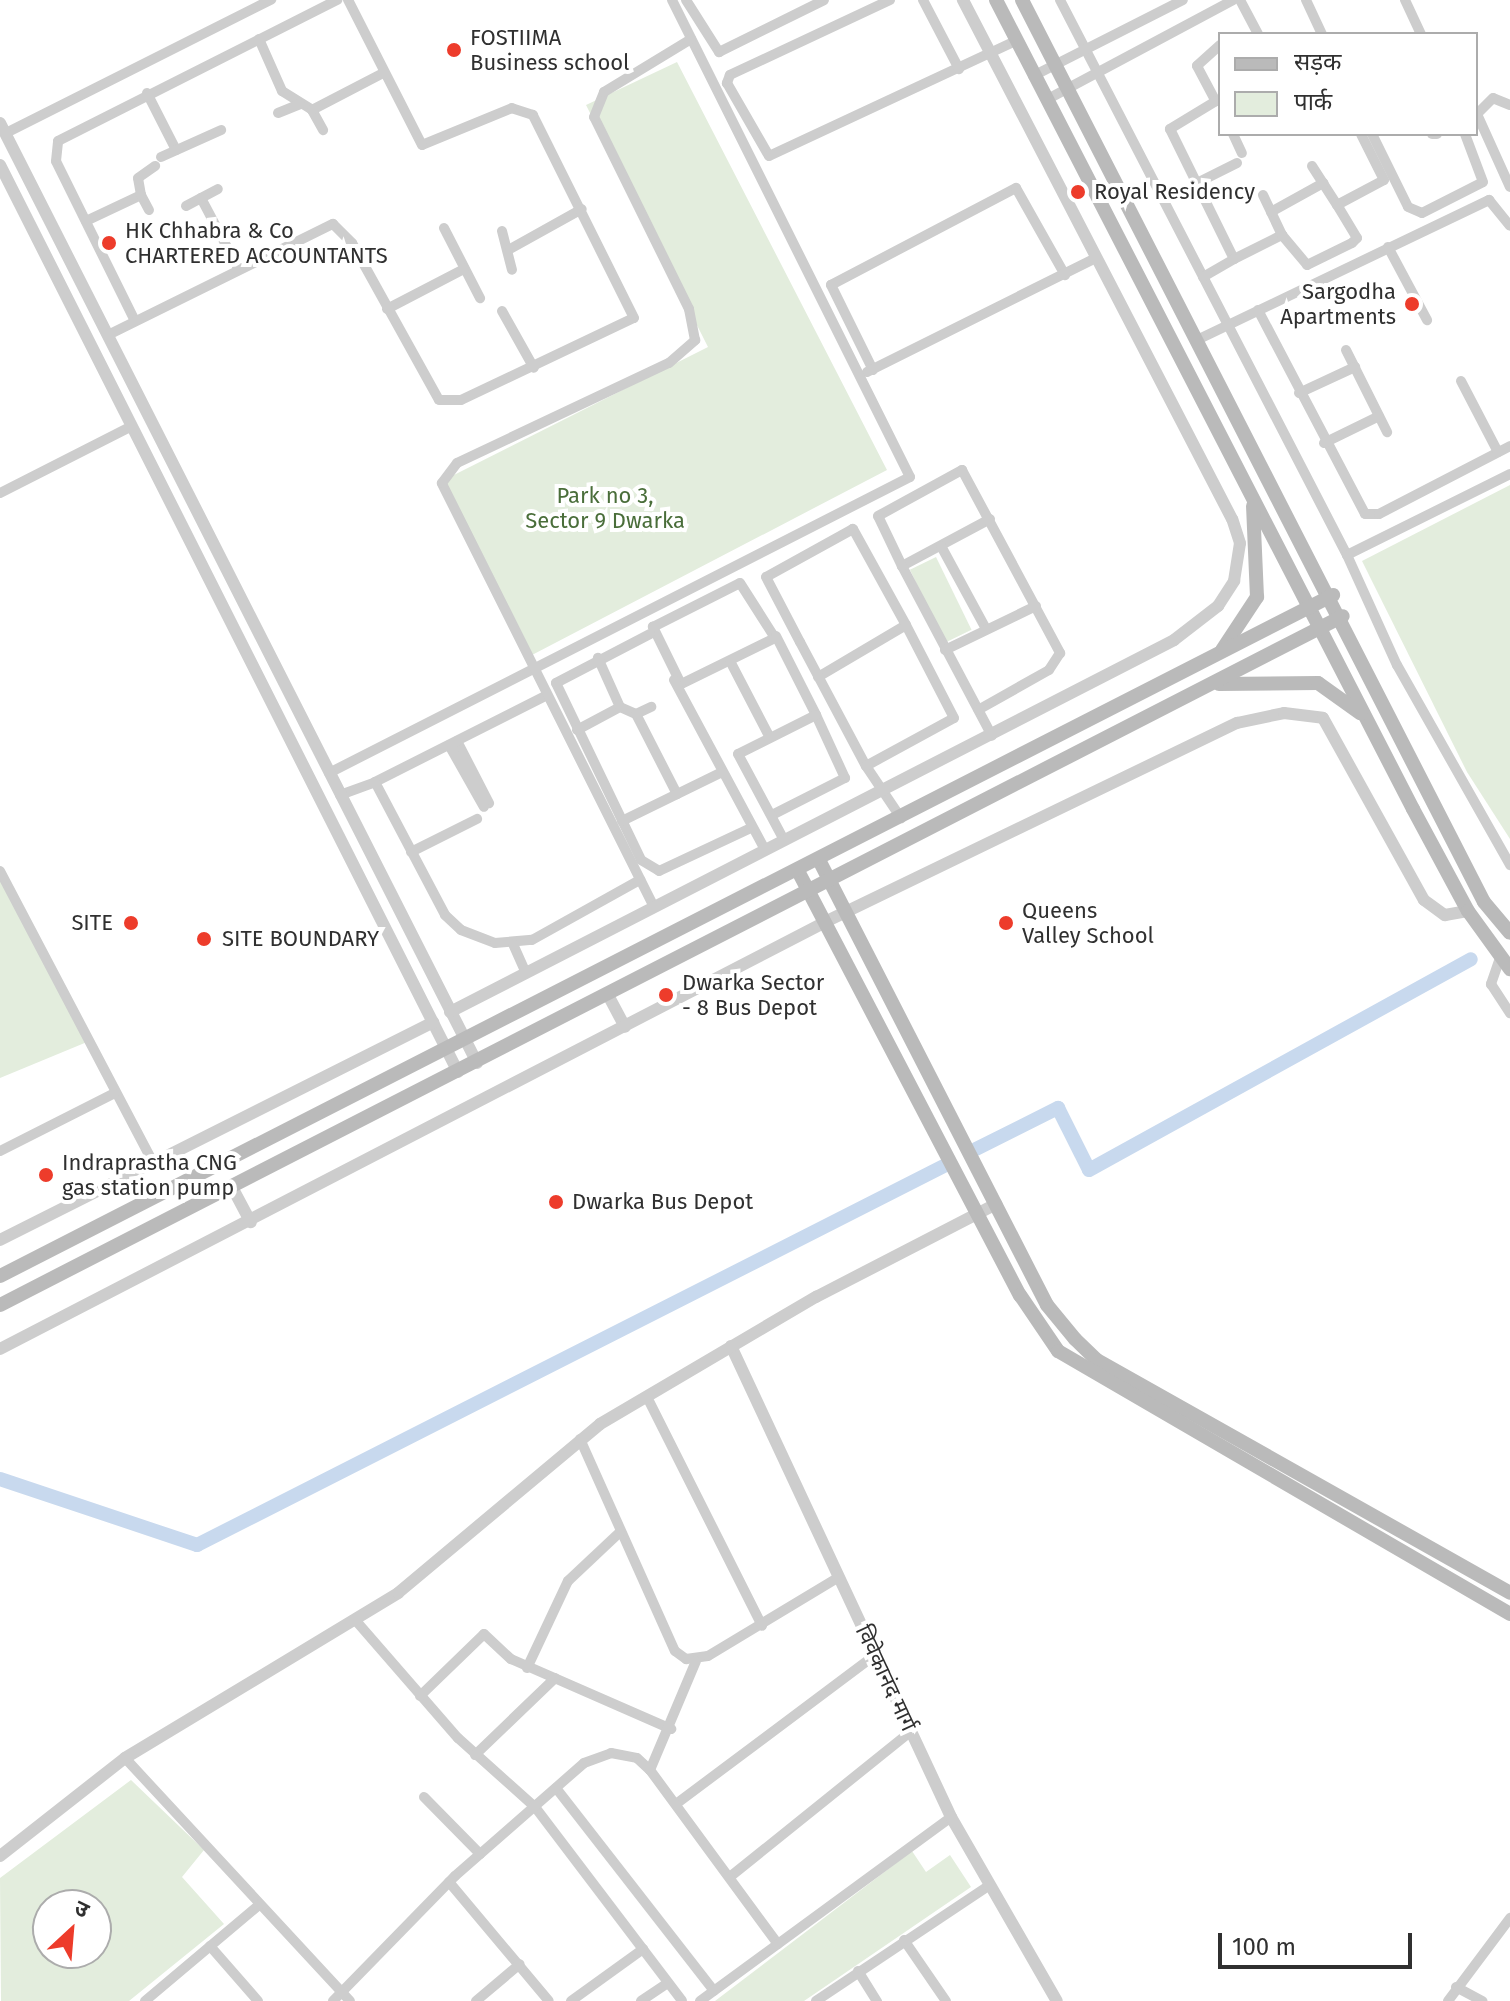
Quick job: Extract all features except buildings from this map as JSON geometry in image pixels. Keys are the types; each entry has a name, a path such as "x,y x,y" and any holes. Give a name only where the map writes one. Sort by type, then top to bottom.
{"main road":[{"path":"996,0 1468,911 1505,964"},
{"path":"1022,0 1333,595 1484,902 1510,933"},
{"path":"1216,656 1257,597 1251,495"},
{"path":"1,1273 448,1051 1333,595"},
{"path":"0,1305 830,882 1343,616"},
{"path":"1213,684 1318,683 1371,724"},
{"path":"819,860 1047,1305 1097,1360 1510,1593"},
{"path":"798,871 1038,1329 1076,1367 1510,1614"}],"street":[{"path":"271,0 3,128 477,1063"},
{"path":"135,321 56,161 58,141 147,93 337,0"},
{"path":"108,335 238,268 333,224 352,243 439,400 461,400 634,318 582,209 527,109 512,108 422,145 348,0"},
{"path":"329,773 910,477 672,0"},
{"path":"686,0 719,52 824,0"},
{"path":"890,0 730,75 743,113 775,157 1016,41"},
{"path":"923,0 959,69"},
{"path":"450,1012 1174,640 1218,606 1239,560 1232,519 1094,259 963,0"},
{"path":"1060,0 1095,74 1229,324 1347,555 1397,665 1510,865"},
{"path":"1033,76 1183,0"},
{"path":"1046,100 1233,0"},
{"path":"1240,0 1253,32"},
{"path":"1306,0 1321,32"},
{"path":"1405,0 1417,32"},
{"path":"259,39 282,91 312,110 323,130"},
{"path":"654,907 442,483 457,463 669,363 695,340 696,325 594,117 604,92 691,39"},
{"path":"1218,47 1197,66 1218,104 1170,129 1234,259"},
{"path":"312,110 383,73"},
{"path":"147,93 176,150"},
{"path":"1478,113 1493,98 1510,105"},
{"path":"278,113 300,104"},
{"path":"732,118 743,113"},
{"path":"1478,116 1510,187"},
{"path":"149,210 141,195 138,178 176,150 221,130"},
{"path":"1195,184 1240,158 1234,136"},
{"path":"1337,205 1384,180 1362,136"},
{"path":"1373,136 1408,207 1422,213 1483,182 1466,136"},
{"path":"0,165 458,1072"},
{"path":"1263,195 1282,235 1307,265 1352,243 1357,238 1312,166"},
{"path":"1271,212 1323,183"},
{"path":"873,370 831,285 1016,188 1065,275"},
{"path":"186,206 218,189"},
{"path":"86,221 141,195"},
{"path":"201,198 238,268"},
{"path":"1199,339 1489,200 1510,226"},
{"path":"510,249 582,209"},
{"path":"444,228 480,298"},
{"path":"502,231 510,249 512,270"},
{"path":"1203,277 1282,235"},
{"path":"1388,247 1427,320"},
{"path":"861,374 1094,259"},
{"path":"387,309 464,269"},
{"path":"1258,310 1353,502 1372,516 1510,446"},
{"path":"502,311 534,368"},
{"path":"1346,350 1387,432"},
{"path":"1299,393 1355,367"},
{"path":"1461,381 1498,452"},
{"path":"1324,443 1379,416"},
{"path":"0,493 132,426"},
{"path":"978,710 1057,661 1059,649 961,470 885,510 879,520 945,650 992,736"},
{"path":"1347,555 1510,474"},
{"path":"902,566 990,519"},
{"path":"769,570 855,529 954,718 866,766"},
{"path":"941,546 986,629"},
{"path":"761,554 769,570 767,581 866,766 901,818"},
{"path":"772,815 845,778 776,636 740,583 652,628 681,684 776,636"},
{"path":"945,650 1036,606"},
{"path":"640,614 765,850"},
{"path":"818,677 906,625"},
{"path":"650,634 556,681 641,860 659,871 751,828"},
{"path":"598,658 620,707 636,714 677,794"},
{"path":"730,661 769,736"},
{"path":"340,795 375,782 547,695"},
{"path":"577,730 620,707"},
{"path":"636,714 651,707"},
{"path":"0,1349 251,1222 825,922 1203,737 1262,716 1302,712 1331,726 1432,910 1468,911"},
{"path":"784,840 738,757 769,736 816,715"},
{"path":"453,743 487,805"},
{"path":"622,821 722,772"},
{"path":"375,782 454,925 513,944 640,880"},
{"path":"411,852 477,819"},
{"path":"0,871 113,1094 153,1163"},
{"path":"513,944 526,973"},
{"path":"1505,964 1491,984 1510,1013"},
{"path":"608,995 625,1027"},
{"path":"0,1240 433,1022"},
{"path":"0,1151 113,1094"},
{"path":"232,1187 251,1222"},
{"path":"0,1856 125,1758 357,1622 580,1439 731,1346 996,1204"},
{"name":"विवेकानंद मार्ग","path":"731,1346 951,1817 987,1887 1057,2001"},
{"path":"647,1397 762,1626"},
{"path":"580,1439 675,1651 696,1661"},
{"path":"527,1668 568,1581 620,1532"},
{"path":"650,1770 671,1729 696,1661 762,1626 839,1577"},
{"path":"357,1622 475,1755 535,1807 682,2001"},
{"path":"420,1696 484,1634 527,1668 671,1729"},
{"path":"676,1804 875,1655"},
{"path":"475,1755 555,1678"},
{"path":"731,1876 910,1732"},
{"path":"333,2001 480,1854 584,1763 611,1753 637,1758 650,1770 731,1876 778,1944"},
{"path":"125,1758 350,2001"},
{"path":"556,1788 714,1991"},
{"path":"424,1797 480,1854"},
{"path":"700,2001 951,1817"},
{"path":"449,1882 549,2001"},
{"path":"816,2001 987,1887"},
{"path":"145,2001 260,1904"},
{"path":"1448,2001 1510,1918"},
{"path":"904,1940 946,2001"},
{"path":"210,1946 258,2001"},
{"path":"571,2001 643,1949"},
{"path":"476,2001 520,1964"},
{"path":"858,1971 877,2001"},
{"path":"641,2001 668,1983"},
{"path":"1456,1987 1482,2001"}],"green space":[{"name":"Park no 3, Sector 9 Dwarka","path":"677,62 887,470 532,655 440,482 708,347 586,105"},
{"path":"1510,485 1510,839 1467,772 1362,561"},
{"path":"936,557 972,630 945,643 910,570"},
{"path":"0,876 87,1042 0,1078"},
{"path":"131,1780 204,1850 182,1877 224,1924 129,2001 1,2001 0,1878"},
{"path":"912,1851 926,1872 950,1855 971,1887 804,2001 715,2001"}],"waterway":[{"path":"976,1149 1058,1108 1089,1170 1471,959"},
{"path":"0,1479 197,1545 944,1166"}],"place":[{"name":"FOSTIIMA Business school","path":"454,50"},
{"name":"Royal Residency","path":"1078,192"},
{"name":"HK Chhabra & Co CHARTERED ACCOUNTANTS","path":"109,243"},
{"name":"Sargodha Apartments","path":"1412,304"},
{"name":"SITE","path":"131,923"},
{"name":"Queens Valley School","path":"1006,923"},
{"name":"SITE BOUNDARY","path":"204,939"},
{"name":"Dwarka Sector - 8 Bus Depot","path":"666,995"},
{"name":"Indraprastha CNG gas station pump","path":"46,1175"},
{"name":"Dwarka Bus Depot","path":"556,1202"}]}
